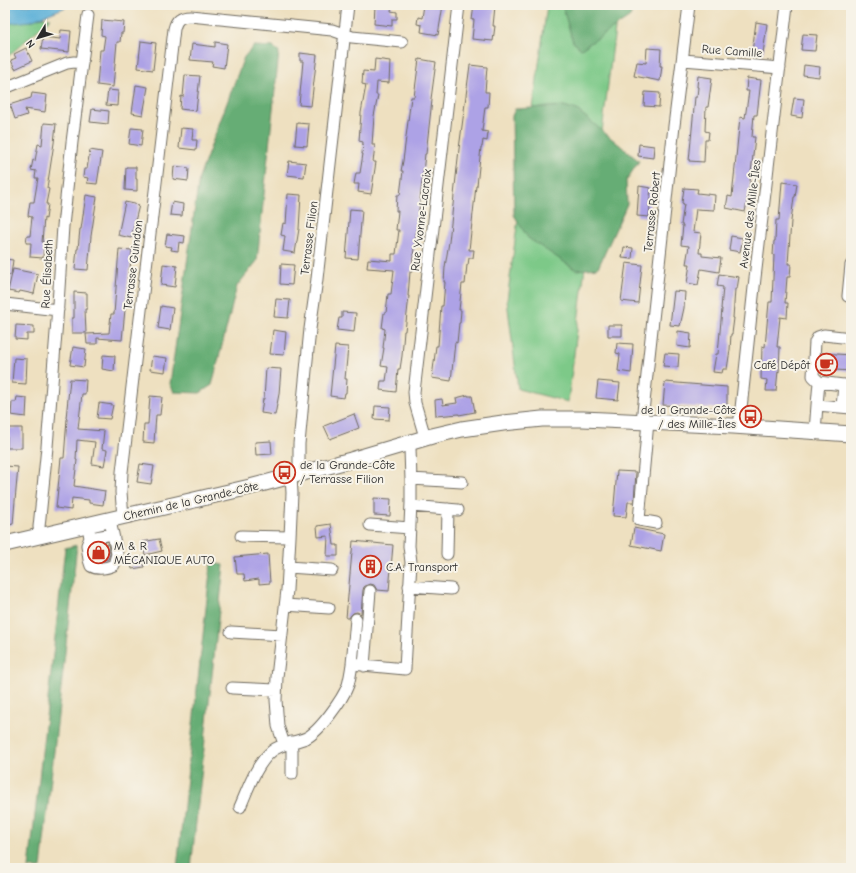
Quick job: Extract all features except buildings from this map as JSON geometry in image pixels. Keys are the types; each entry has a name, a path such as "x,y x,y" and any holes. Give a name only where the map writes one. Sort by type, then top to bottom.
{"main road":[{"name":"Chemin de la Grande-Côte","path":"5,544 41,536 89,532 351,460 425,437 483,426 542,419 583,418 739,426 851,434"}],"street":[{"name":"Terrasse Filion","path":"292,774 292,751 278,726 276,690 285,605 292,493 299,468 299,444 310,329 348,5"},
{"name":"Rue Yvonne-Lacroix","path":"425,437 415,403 414,392 459,5"},
{"name":"Terrasse Robert","path":"656,523 639,520 645,422 674,126 689,5"},
{"name":"Avenue des Mille-Îles","path":"739,426 787,5"},
{"name":"Rue Élisabeth","path":"41,536 39,527 46,461 58,310 60,258 88,15"},
{"name":"Terrasse Guindon","path":"89,532 87,545 89,560 92,566 96,568 114,565 117,558 115,524 121,492 122,472 176,22 180,18 186,16 332,30 345,34"},
{"path":"345,34 356,38 402,42"},
{"name":"Rue Camille","path":"683,60 780,68"},
{"path":"5,88 67,63 82,63"},
{"path":"851,265 848,296 851,296"},
{"path":"5,304 58,310"},
{"path":"818,405 847,408 848,385 819,382 813,376 815,342 818,337 824,335 851,338"},
{"path":"815,432 818,405 819,382 817,377 820,348 822,344 826,343 851,345"},
{"path":"352,664 405,669 411,562 409,546 411,479 409,442"},
{"path":"411,479 462,482"},
{"path":"411,506 453,509 447,554"},
{"path":"370,525 410,528"},
{"path":"241,536 290,536"},
{"path":"288,567 332,570"},
{"path":"410,586 451,588"},
{"path":"364,666 370,591"},
{"path":"285,605 329,608"},
{"path":"240,807 257,771 272,750 288,743 306,738 311,734 325,721 346,690 350,679 356,618"},
{"path":"231,632 282,635"},
{"path":"232,688 276,690"}],"green space":[{"path":"547,5 618,5 568,402 518,389 507,300"},
{"path":"562,5 635,5 629,18 581,49 573,42"},
{"path":"5,14 51,18 5,59"},
{"path":"254,46 273,47 279,52 257,261 237,286 212,385 200,393 174,392 170,384 199,178 244,57"},
{"path":"564,106 577,110 639,161 626,181 627,204 598,268 576,270 528,238 514,215 512,116 515,109"},
{"path":"77,545 41,868 29,868 65,548"},
{"path":"211,563 224,565 191,868 177,868"}],"water":[{"path":"5,5 71,5 31,21 5,24"}],"place":[{"name":"Café Dépôt","path":"826,365"},
{"name":"de la Grande-Côte / des Mille-Îles","path":"751,417"},
{"name":"de la Grande-Côte / Terrasse Filion","path":"284,472"},
{"name":"M & R MÉCANIQUE AUTO","path":"98,553"},
{"name":"C.A. Transport","path":"371,567"}]}
